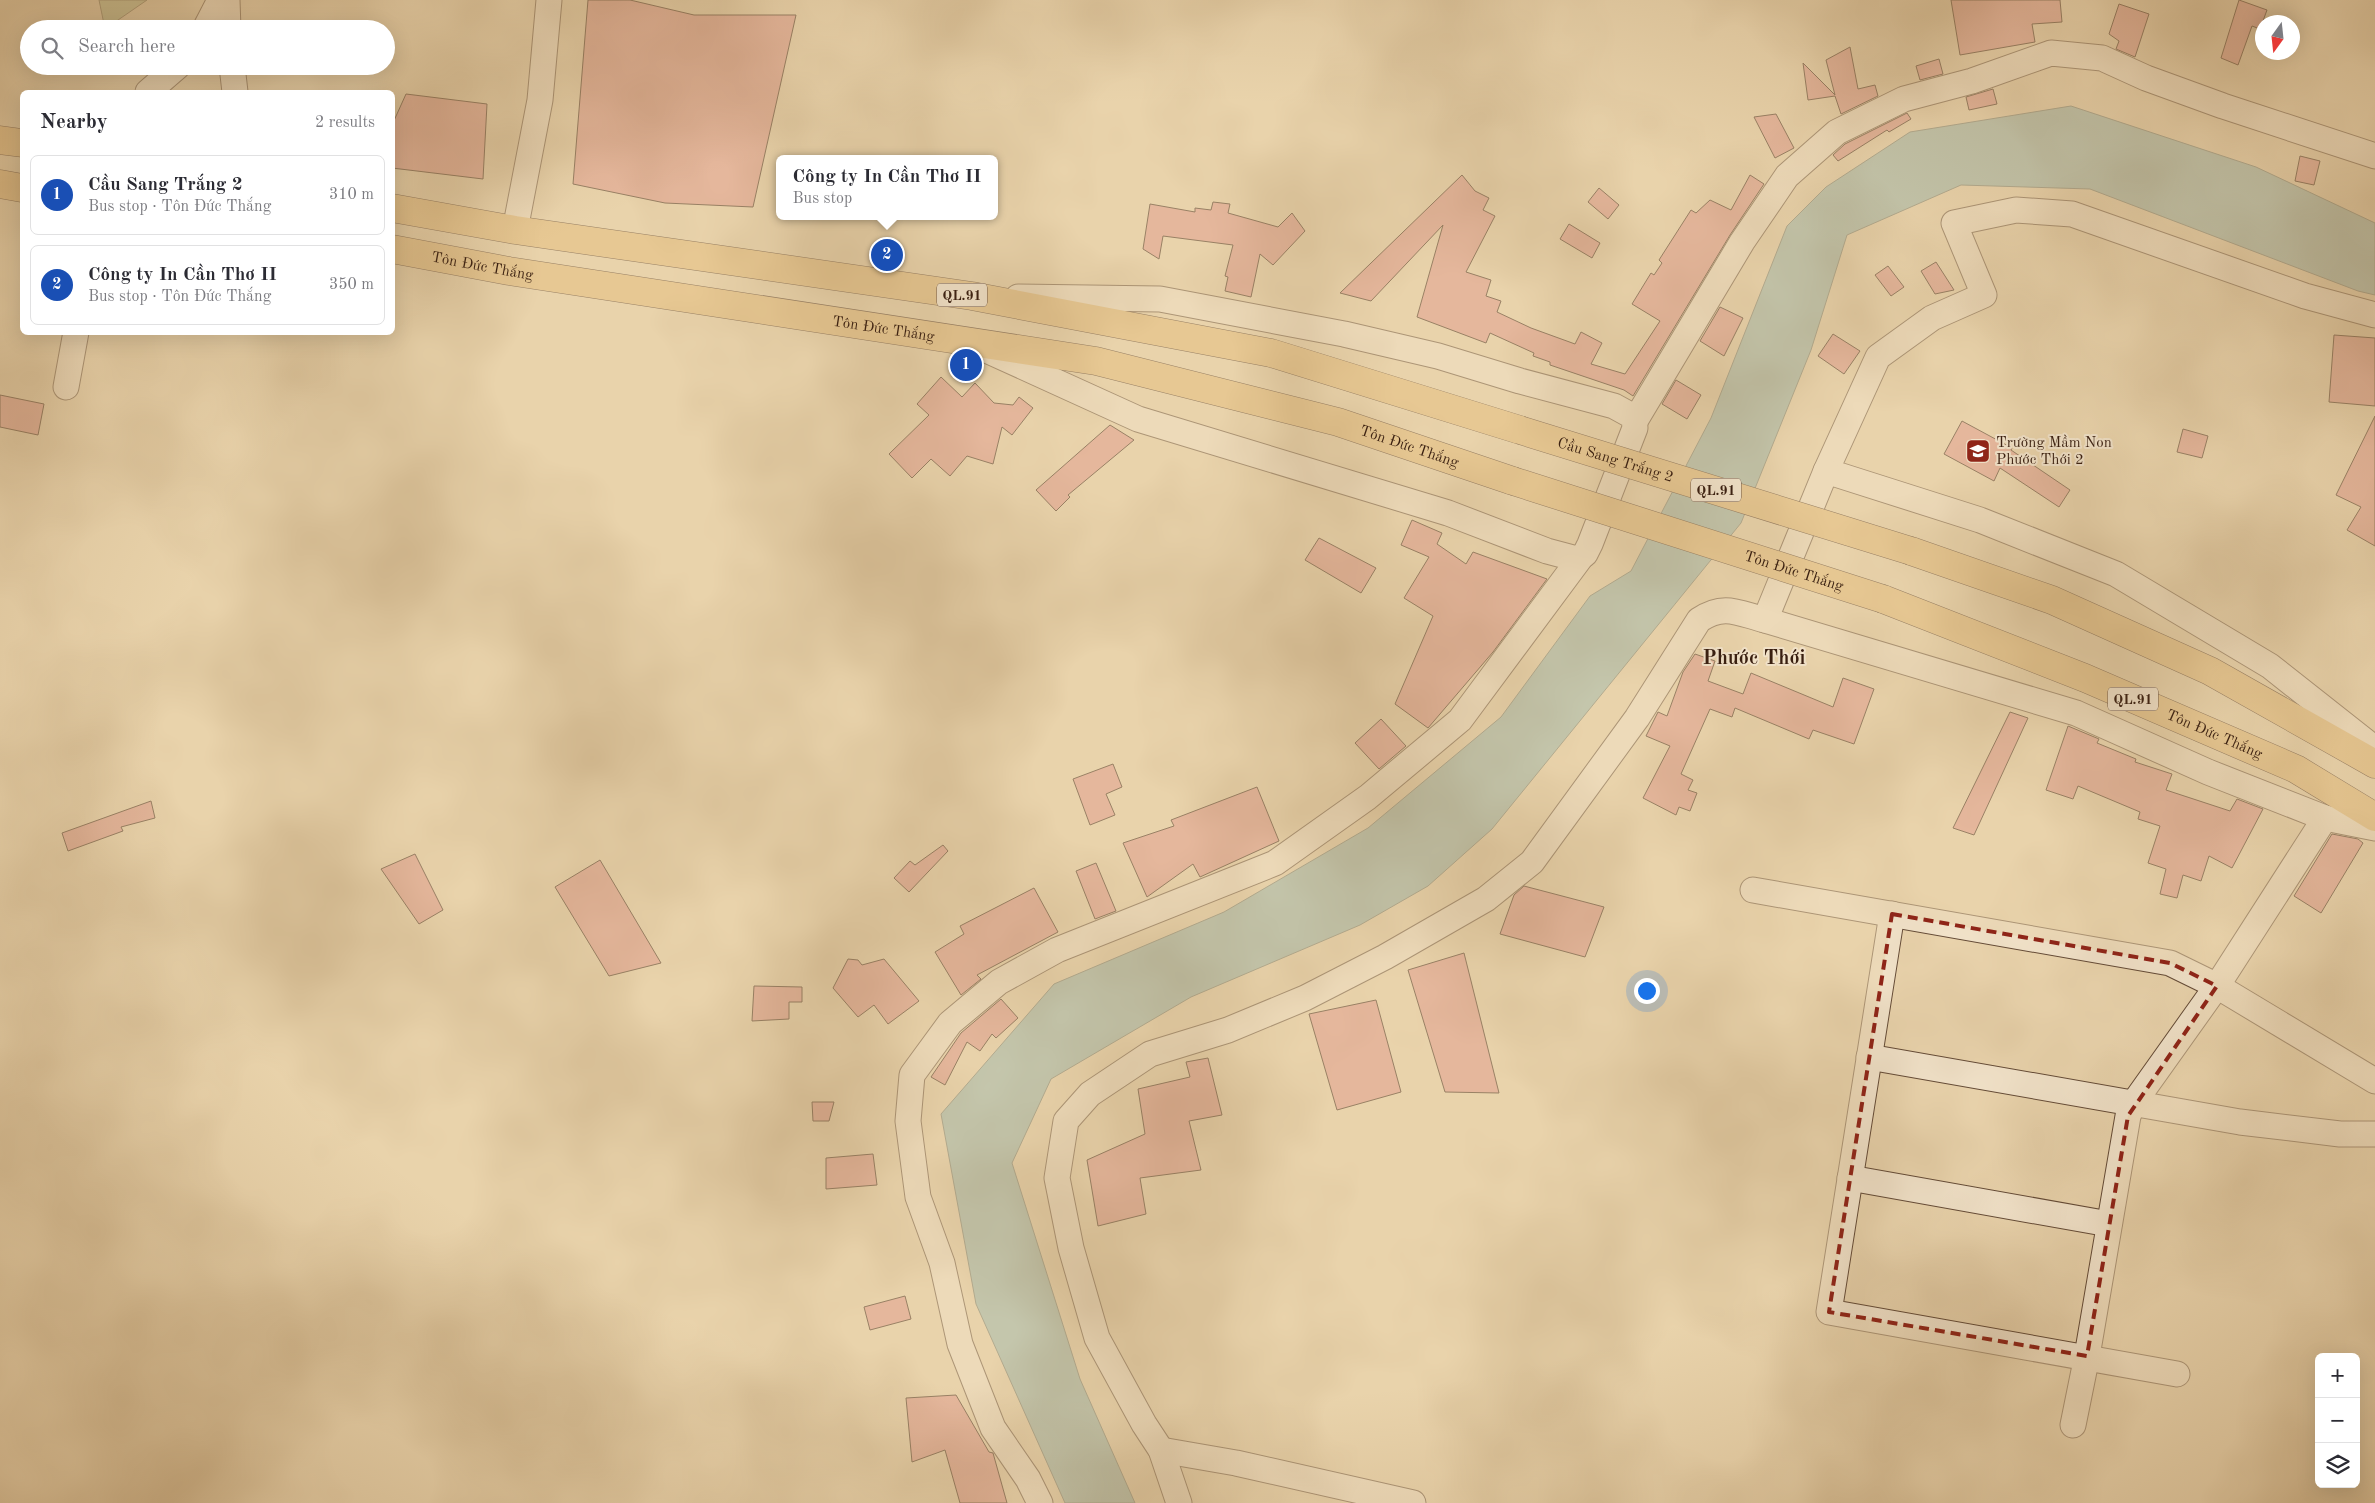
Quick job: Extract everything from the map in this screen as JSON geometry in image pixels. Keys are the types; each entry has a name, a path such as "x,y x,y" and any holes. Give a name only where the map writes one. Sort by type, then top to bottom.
{"highway":[{"path":"0,140 20,143"},
{"path":"0,184 20,188"},
{"name":"QL.91","path":"395,209 515,230 972,296"},
{"path":"509,271 515,230"},
{"name":"Tôn Đức Thắng","path":"395,250 509,271 1096,361 1338,422 1512,482 1883,598 2085,678 2296,769 2375,817"},
{"name":"Cầu Sang Trắng 2","path":"972,296 1271,353 1911,551 2052,600 2210,671 2375,764"}],"street":[{"path":"210,20 220,0"},
{"path":"227,0 228,20"},
{"path":"515,230 540,100 549,0"},
{"path":"1040,1503 1028,1479 993,1428 960,1344 942,1263 918,1197 908,1121 912,1075 950,1023 998,982 1057,950 1275,863 1368,797 1460,720 1590,544 1635,428 1635,421 1742,242 1787,176 1837,132 1904,99 1972,81 2051,53 2102,58 2146,78 2223,106 2375,156"},
{"path":"150,90 168,75"},
{"path":"233,75 235,90"},
{"path":"1765,620 1826,471 1878,357 1932,318 1984,295 1954,223 2016,210 2072,214 2305,296 2375,315"},
{"path":"972,296 1160,299 1344,334 1438,356 1520,381 1614,406 1629,413 1635,421"},
{"path":"66,387 75,335"},
{"path":"964,340 1138,419 1448,513 1547,551 1572,558 1581,557"},
{"path":"1826,471 1980,520 2116,574 2270,666 2375,749"},
{"path":"1179,1503 1161,1450 1144,1424 1098,1338 1071,1248 1057,1178 1066,1121 1090,1094 1150,1054 1228,1030 1305,998 1384,957 1486,899 1532,862 1637,718 1699,620 1712,611 1724,610 1765,620 2076,713 2208,772 2326,818 2375,828"},
{"path":"2073,1425 2087,1356 2128,1116 2133,1104 2217,986 2326,818"},
{"path":"1753,890 2170,963 2217,986 2375,1081"},
{"path":"1892,914 1829,1312 2087,1356 2177,1374"},
{"path":"1869,1057 2240,1122 2340,1134 2375,1134"},
{"path":"1850,1178 2109,1224"},
{"path":"1161,1450 1236,1463 1413,1503"}],"highlighted area":[{"path":"1892,914 2170,963 2217,986 2128,1116 2087,1356 1829,1312"}],"green space":[{"path":"99,0 147,0 118,20 103,20"}],"water":[{"path":"2071,106 2256,167 2375,223 2375,295 2358,291 2090,189 1961,185 1847,235 1811,350 1741,523 1492,829 1428,886 1360,925 1191,997 1051,1079 1012,1163 1080,1379 1135,1503 1065,1503 976,1304 941,1114 1054,984 1224,912 1368,828 1501,717 1590,596 1631,571 1711,418 1787,226 1826,187 1910,132"}],"building":[{"path":"588,0 630,0 694,15 796,15 753,207 665,203 573,184"},
{"path":"1951,0 2060,0 2062,22 2032,24 2035,42 1960,55"},
{"path":"2239,0 2267,10 2265,15 2255,15 2255,27 2252,26 2238,65 2221,58"},
{"path":"2119,4 2149,14 2135,57 2116,49 2119,41 2109,34"},
{"path":"1850,47 1858,89 1875,85 1878,96 1841,114 1835,96 1808,100 1803,63 1835,95 1826,60"},
{"path":"1939,59 1943,74 1920,80 1916,66"},
{"path":"1993,89 1997,104 1969,110 1966,97"},
{"path":"406,94 487,104 483,179 395,168 395,118"},
{"path":"1907,113 1911,119 1889,132 1887,130 1838,161 1833,155 1845,144"},
{"path":"1776,114 1794,148 1775,158 1754,117"},
{"path":"2300,156 2320,161 2314,185 2295,181"},
{"path":"1462,175 1475,191 1489,198 1483,210 1495,216 1466,272 1491,280 1486,296 1501,301 1497,312 1531,328 1575,344 1581,332 1602,343 1591,364 1625,374 1660,321 1632,304 1651,273 1654,275 1662,263 1659,260 1691,210 1696,213 1710,200 1731,210 1750,175 1764,184 1730,235 1633,396 1624,390 1550,365 1550,362 1533,356 1534,353 1490,333 1486,343 1417,317 1443,225 1371,301 1340,293"},
{"path":"1599,188 1619,205 1608,219 1588,202"},
{"path":"1213,202 1230,204 1228,213 1278,227 1292,213 1305,231 1273,265 1260,254 1251,297 1225,291 1228,277 1225,276 1233,245 1163,236 1159,259 1143,249 1150,204 1195,212 1195,208 1211,210"},
{"path":"1569,224 1600,243 1592,258 1560,239"},
{"path":"1936,262 1954,290 1935,294 1921,271"},
{"path":"1888,266 1904,287 1891,296 1875,275"},
{"path":"1720,307 1743,318 1724,356 1700,341"},
{"path":"1833,334 1860,351 1844,374 1818,356"},
{"path":"2334,335 2375,338 2375,406 2329,402"},
{"path":"941,377 962,397 975,383 994,403 1013,405 1019,397 1033,408 1012,435 1002,427 993,464 967,456 950,476 931,459 912,478 889,454 929,415 917,404"},
{"path":"1676,380 1701,395 1687,419 1662,404"},
{"path":"0,395 44,404 38,435 0,427"},
{"path":"2375,416 2375,546 2347,530 2361,507 2336,495"},
{"path":"1962,421 2012,448 2011,450 2070,490 2059,507 2000,468 1994,481 1944,454"},
{"path":"1110,425 1134,440 1068,495 1070,497 1056,511 1036,490"},
{"path":"2183,429 2208,436 2202,458 2177,452"},
{"path":"1412,520 1442,533 1437,544 1466,564 1473,552 1547,579 1493,652 1428,728 1395,704 1433,616 1404,598 1429,557 1401,545"},
{"path":"1319,538 1376,568 1361,593 1305,560"},
{"path":"1695,654 1715,661 1708,681 1743,694 1751,673 1833,707 1843,678 1874,689 1854,744 1813,730 1809,739 1735,708 1732,717 1710,709 1681,774 1693,780 1688,790 1697,793 1690,811 1679,807 1676,815 1643,798 1670,746 1646,736 1658,712 1667,716 1683,672"},
{"path":"2010,712 2028,718 1974,835 1953,828"},
{"path":"1381,719 1406,746 1379,769 1355,743"},
{"path":"2068,726 2099,739 2097,743 2136,759 2135,762 2172,774 2166,790 2230,811 2237,799 2263,809 2232,868 2209,856 2201,881 2183,875 2177,898 2160,894 2166,869 2148,863 2160,826 2138,819 2140,812 2078,786 2073,799 2046,790"},
{"path":"1113,764 1122,787 1106,794 1115,815 1090,825 1073,779"},
{"path":"1257,787 1279,841 1200,877 1193,864 1147,897 1123,843 1174,826 1171,820"},
{"path":"151,801 155,818 121,827 123,831 68,851 62,833"},
{"path":"2332,834 2358,839 2363,843 2321,913 2294,896"},
{"path":"943,845 948,851 909,892 894,878 910,861 915,865"},
{"path":"415,854 443,910 419,924 381,869"},
{"path":"600,860 661,963 609,976 555,887"},
{"path":"1096,863 1116,911 1095,919 1076,871"},
{"path":"1524,886 1604,907 1585,957 1500,934 1514,895"},
{"path":"1034,888 1058,932 977,975 981,979 961,995 935,952 964,934 960,926"},
{"path":"1464,953 1499,1093 1445,1092 1408,970"},
{"path":"848,959 858,960 862,965 884,959 919,1001 888,1024 874,1005 858,1017 833,988"},
{"path":"754,986 802,987 802,1002 789,1002 789,1019 752,1021"},
{"path":"1001,999 1018,1018 996,1038 992,1034 980,1051 967,1042 945,1085 931,1077 961,1033"},
{"path":"1376,1000 1401,1092 1337,1110 1309,1014"},
{"path":"1208,1058 1222,1115 1189,1121 1201,1170 1140,1178 1146,1214 1098,1226 1087,1160 1145,1134 1138,1089 1190,1077 1186,1062"},
{"path":"812,1102 834,1102 829,1121 813,1121"},
{"path":"873,1154 877,1185 826,1189 826,1158"},
{"path":"905,1296 911,1319 870,1330 864,1307"},
{"path":"956,1395 989,1452 993,1453 1007,1503 960,1503 945,1450 912,1462 906,1398"}],"place":[{"name":"Công ty In Cần Thơ II","path":"887,255"},
{"name":"Cầu Sang Trắng 2","path":"966,365"},
{"name":"Trường Mầm Non Phước Thới 2","path":"1978,451"}],"district":[{"name":"Phước Thới","path":"1754,657"}]}
